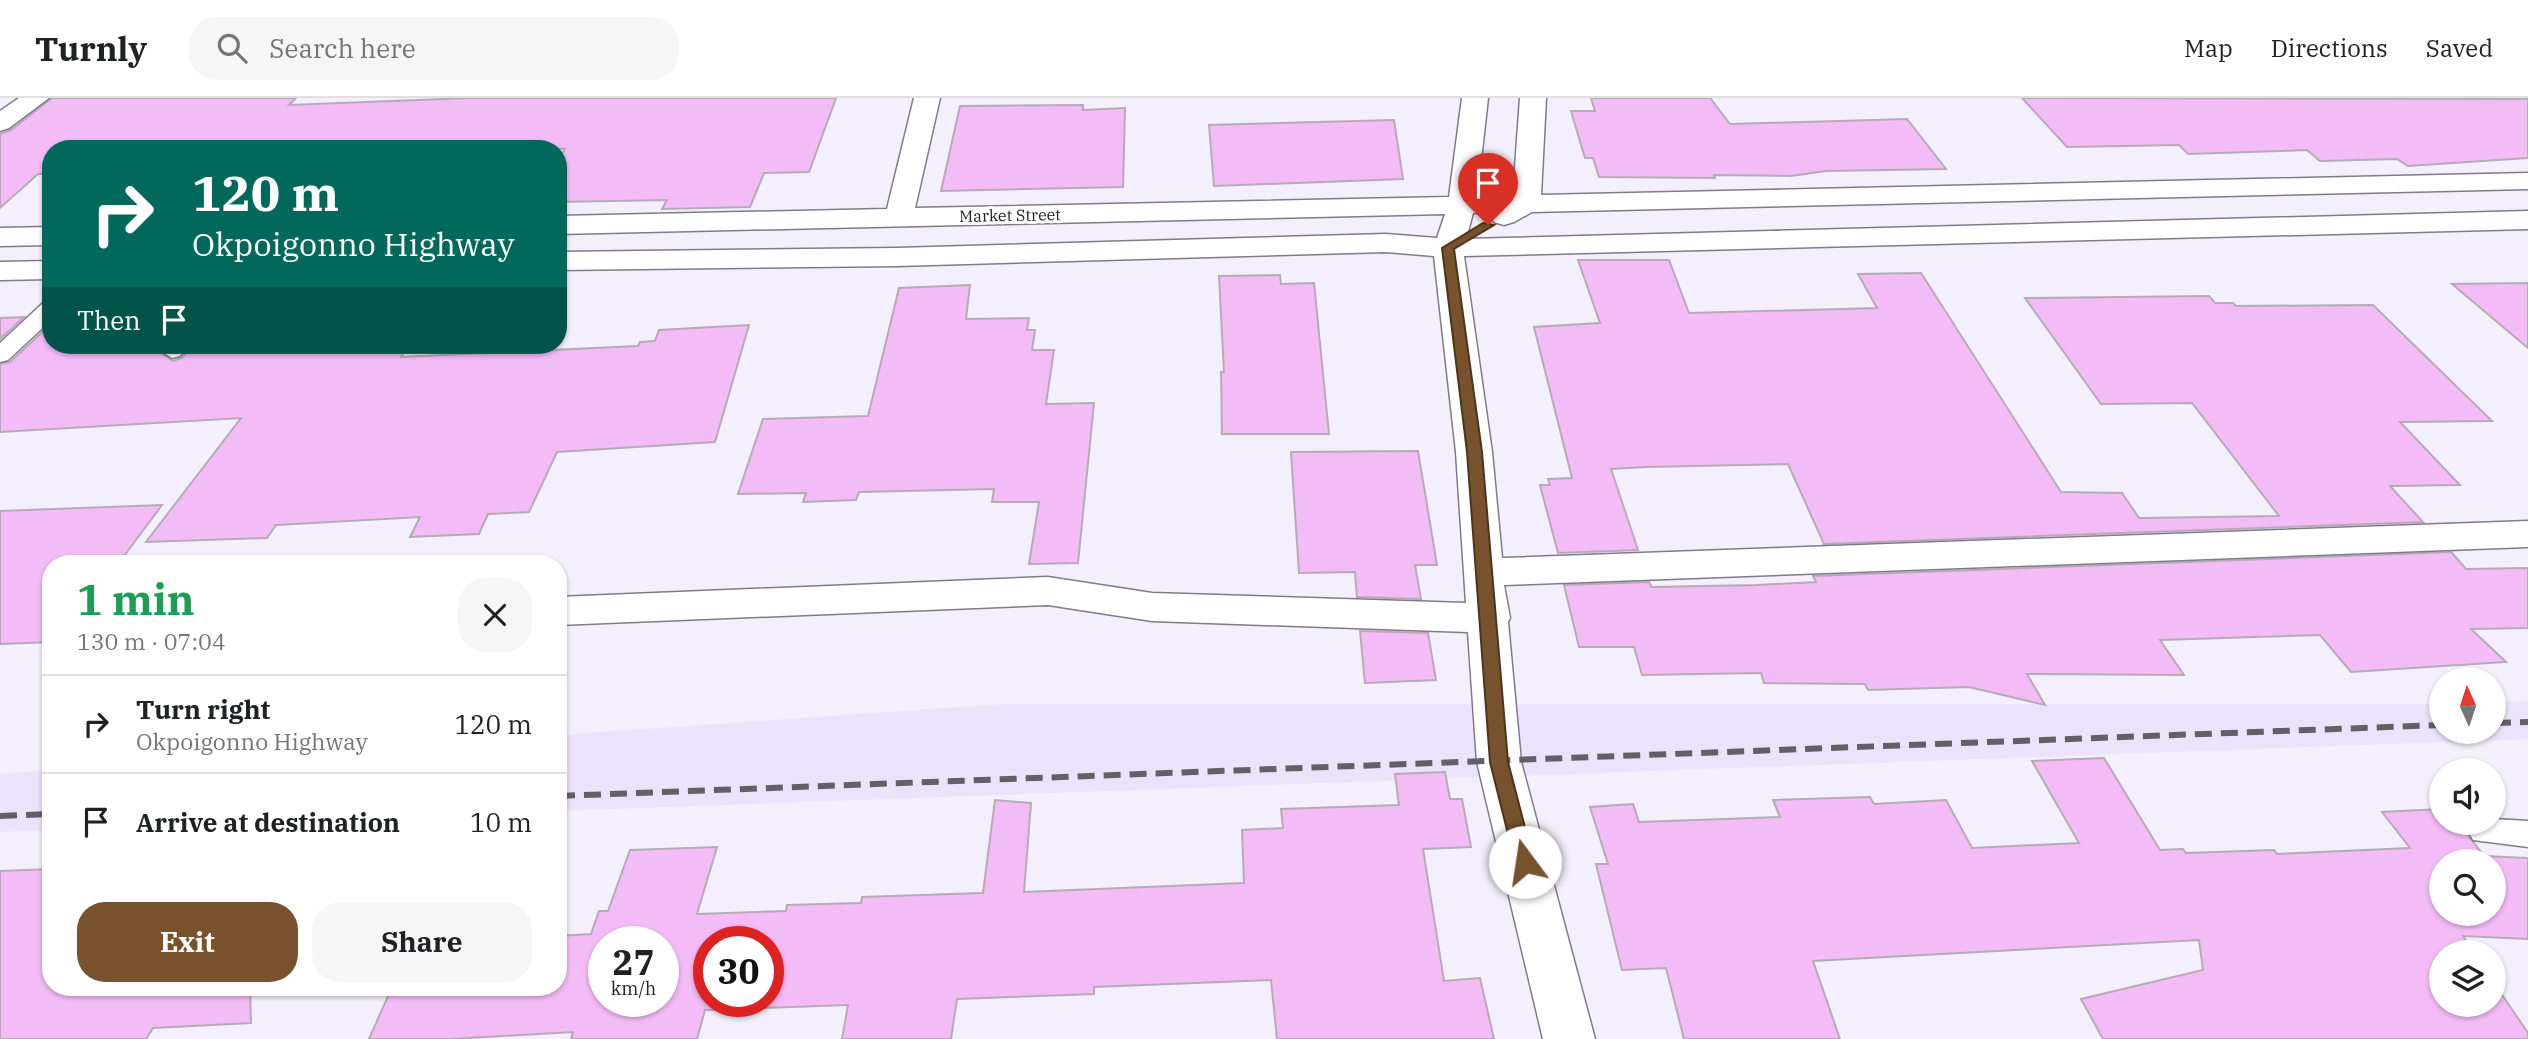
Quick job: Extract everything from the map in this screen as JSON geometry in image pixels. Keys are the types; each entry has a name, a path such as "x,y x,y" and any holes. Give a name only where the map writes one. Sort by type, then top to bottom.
{"street":[{"path":"0,123 36,98"},
{"path":"899,218 927,98"},
{"path":"1475,98 1462,204 1448,248 1474,452 1490,618 1499,762 1569,1039"},
{"path":"1533,98 1533,203 1551,245"},
{"name":"Market Street","path":"567,225 2528,181"},
{"path":"1448,248 1533,203"},
{"path":"567,261 897,257 1386,243 1448,248 2528,220"},
{"path":"0,237 42,236"},
{"path":"0,271 42,270"},
{"path":"1485,572 2528,534"},
{"path":"567,611 1048,591 1153,607 1490,618"}],"lane":[{"path":"0,355 42,316"},
{"path":"2506,832 2528,834"}],"shaded area":[{"path":"2528,701 2528,739 2506,740 2506,702"},
{"path":"1004,704 2429,704 2429,743 567,811 567,734"},
{"path":"42,771 42,830 0,832 0,774"}],"building":[{"path":"52,98 296,98 289,105 470,98 836,98 809,172 764,173 750,207 662,209 667,200 567,202 567,140 42,140 42,174 38,174 0,208 0,134 11,130"},
{"path":"1591,98 1710,98 1730,124 1907,119 1946,169 1826,171 1791,176 1714,175 1715,178 1599,177 1593,158 1585,158 1571,111 1595,111"},
{"path":"2022,98 2528,99 2528,158 2408,166 2397,159 2320,161 2307,150 2188,154 2179,145 2067,147"},
{"path":"1083,105 1083,110 1125,108 1123,187 941,191 960,106"},
{"path":"1394,120 1403,179 1214,186 1209,125"},
{"path":"1578,260 1669,260 1689,313 1877,308 1858,274 1921,273 2061,492 2122,493 2139,518 2279,516 2192,403 2101,404 2025,298 2209,296 2215,303 2233,303 2236,306 2373,305 2492,421 2400,422 2460,485 2390,486 2423,522 1824,544 1788,464 1645,467 1611,469 1638,550 1558,553 1540,485 1550,485 1548,479 1572,478 1534,327 1600,323"},
{"path":"1280,275 1281,284 1314,283 1329,434 1222,434 1221,372 1224,372 1219,276"},
{"path":"2528,283 2528,348 2452,284"},
{"path":"970,285 966,319 1029,318 1027,330 1035,330 1032,350 1054,350 1046,404 1094,403 1078,563 1029,564 1039,502 992,502 994,489 859,492 856,500 803,502 806,493 738,494 763,419 868,416 899,288"},
{"path":"24,317 0,339 0,318"},
{"path":"749,325 715,442 557,452 529,512 488,514 479,534 410,537 420,517 276,525 267,538 146,542 241,418 0,432 0,364 10,362 42,332 42,354 162,354 173,361 185,354 403,354 401,357 567,354 567,349 638,346 640,342 655,341 659,330"},
{"path":"1418,451 1437,565 1415,565 1421,599 1357,597 1355,572 1299,573 1291,452"},
{"path":"162,505 125,555 42,555 42,642 0,644 0,511"},
{"path":"2451,552 2466,569 2528,568 2528,628 2471,629 2506,662 2351,672 2320,635 2160,640 2184,675 2027,674 2045,705 1969,687 1868,690 1865,684 1764,683 1761,673 1642,675 1634,647 1579,647 1564,585 1649,582 1652,587 1757,585 1816,582 1813,576"},
{"path":"1360,631 1428,633 1436,680 1365,683"},
{"path":"2104,758 2160,850 2183,849 2186,853 2274,850 2277,854 2410,848 2382,812 2429,810 2429,835 2468,835 2479,849 2429,849 2429,926 2506,926 2506,857 2528,858 2528,939 2463,936 2466,940 2429,940 2429,1017 2506,1017 2506,1001 2528,1033 2528,1039 2103,1039 2081,999 2203,970 2199,940 1813,961 1840,1039 1684,1039 1666,968 1622,970 1596,864 1608,864 1590,807 1633,804 1639,822 1780,817 1773,800 1870,797 1874,804 1946,800 1972,848 2079,843 2032,761"},
{"path":"1445,772 1450,799 1462,799 1471,847 1423,849 1444,981 1480,978 1494,1039 1277,1039 1271,980 1094,987 1094,994 957,999 951,1039 842,1039 848,1005 784,1007 784,926 693,926 693,1017 703,1017 697,1039 571,1039 573,1032 450,1039 369,1039 388,996 567,996 567,935 588,934 588,1017 679,1017 679,926 594,926 599,911 608,911 630,850 717,847 697,914 786,911 787,905 861,903 862,897 983,893 995,800 1031,803 1024,892 1244,883 1242,830 1283,828 1281,809 1399,805 1395,774"},
{"path":"42,869 42,996 250,996 251,1023 153,1028 146,1039 0,1039 0,871"}],"railway":[{"path":"2506,723 2528,722"},
{"path":"567,796 2429,725"},
{"path":"0,816 42,814"}],"route":[{"path":"1488,225 1448,248 1474,452 1490,618 1499,762 1525,862"}]}
